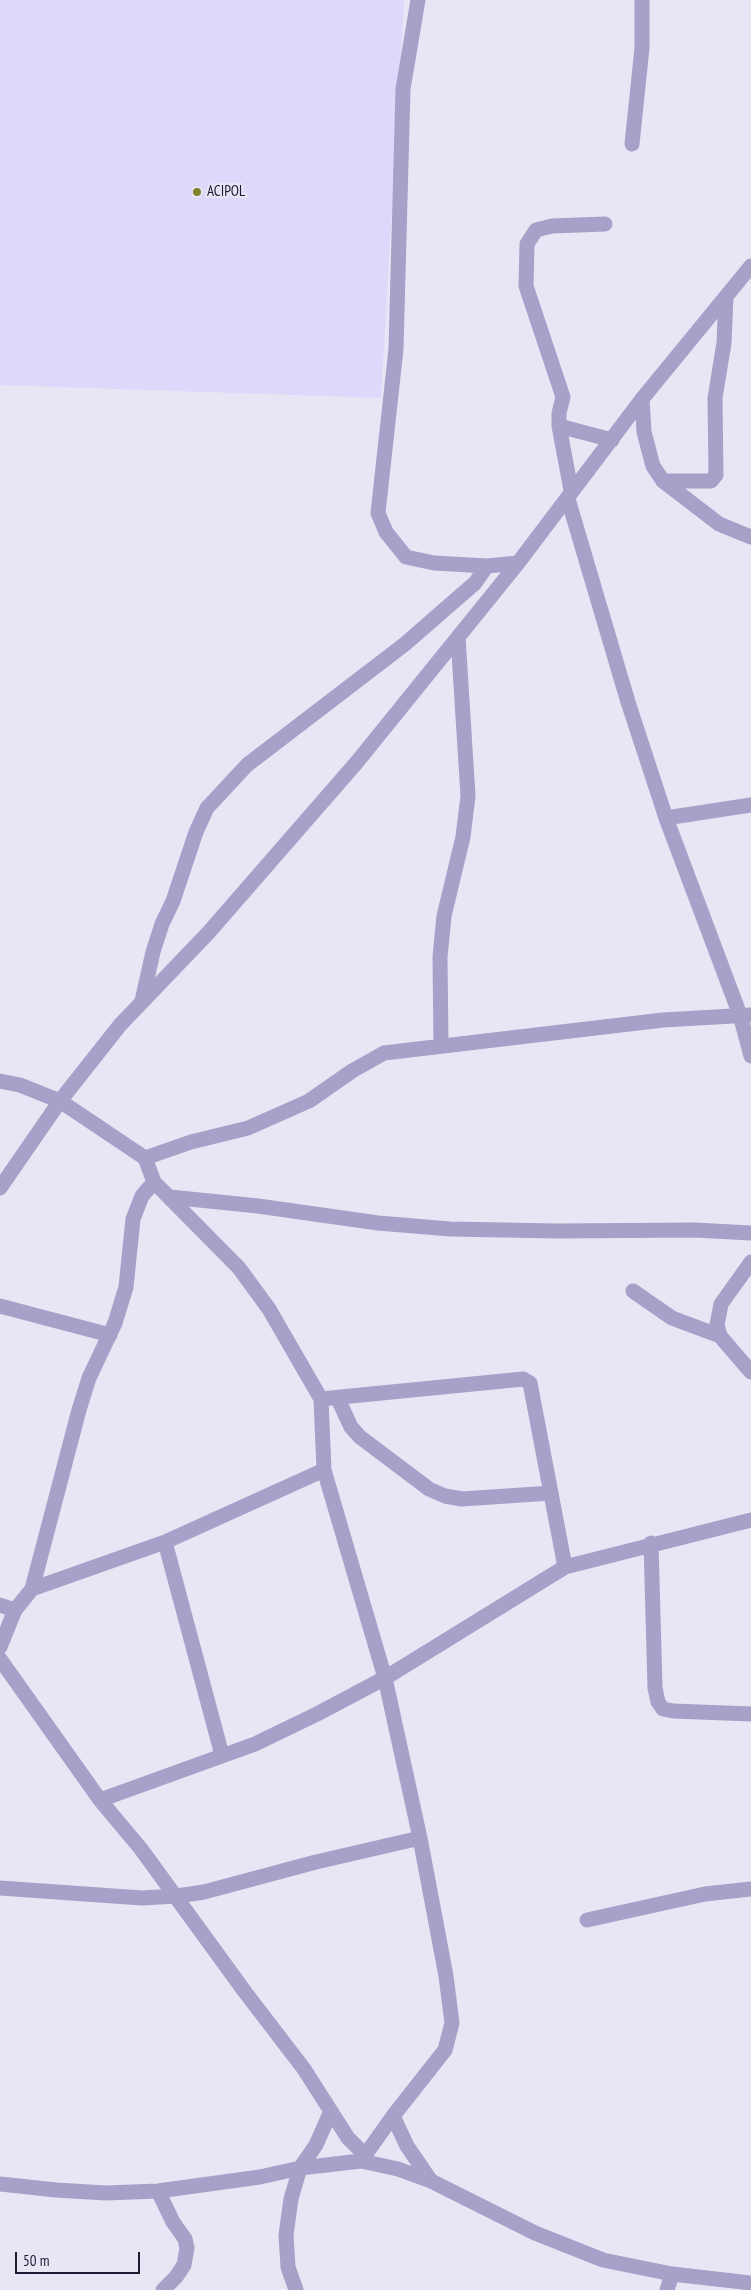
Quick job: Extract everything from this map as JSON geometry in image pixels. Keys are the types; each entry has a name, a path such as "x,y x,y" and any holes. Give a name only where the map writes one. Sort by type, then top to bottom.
{"street":[{"path":"418,0 403,89 396,348 378,513 386,532 406,557 434,563 487,566 518,563"},
{"path":"632,144 642,48 642,0"},
{"path":"605,224 552,226 536,230 527,244 526,286 564,397 559,413 559,426 570,494 628,702 666,818 746,1015 751,1056"},
{"path":"0,1188 60,1101 120,1025 209,932 279,853 518,563 642,399 726,297 746,283 751,266"},
{"path":"663,481 711,481 716,475 714,398 724,343 726,297"},
{"path":"642,399 644,432 653,466 663,481 719,524 751,537"},
{"path":"559,426 612,440"},
{"path":"141,1003 153,952 162,924 173,901 196,832 207,808 247,765 405,644 475,583 487,566"},
{"path":"441,1045 440,957 444,916 463,837 468,796 460,699 458,637"},
{"path":"666,818 751,805"},
{"path":"145,1158 191,1142 248,1128 309,1101 352,1071 384,1053 663,1020 746,1015"},
{"path":"0,1082 20,1085 60,1101 145,1158 154,1182 239,1268 269,1309 321,1400 324,1470 384,1678 420,1838 446,1976 452,2023 445,2050 393,2116 363,2158"},
{"path":"0,1647 15,1610 32,1589 79,1410 89,1378 110,1335 126,1287 134,1219 142,1196 154,1182"},
{"path":"170,1197 258,1206 378,1223 450,1229 557,1231 695,1230 751,1233"},
{"path":"751,1262 721,1304 717,1325 720,1336 751,1372"},
{"path":"632,1290 672,1318 720,1336"},
{"path":"0,1306 110,1335"},
{"path":"321,1400 522,1379 530,1383 565,1567"},
{"path":"338,1399 352,1427 360,1437 437,1493 462,1499 551,1493"},
{"path":"32,1589 164,1542 324,1470"},
{"path":"100,1800 255,1744 384,1678 565,1567 651,1543 751,1520"},
{"path":"164,1542 222,1755"},
{"path":"651,1543 655,1688 658,1702 663,1708 673,1711 751,1714"},
{"path":"0,1605 15,1610"},
{"path":"0,1659 100,1800 141,1848 245,1992 304,2069 363,2158"},
{"path":"0,1888 142,1898 177,1896 204,1892 316,1862 420,1838"},
{"path":"587,1920 705,1894 751,1889"},
{"path":"296,2290 288,2267 286,2235 291,2199 300,2168 316,2145 331,2111"},
{"path":"393,2116 407,2146 431,2181"},
{"path":"0,2184 106,2193 158,2191 260,2177 300,2168 363,2158 431,2181 536,2233 603,2260 672,2274 751,2283"},
{"path":"158,2191 173,2222 185,2239 187,2248 184,2265 176,2277 163,2290"},
{"path":"667,2290 672,2274"}],"shaded area":[{"name":"ACIPOL","path":"0,0 404,0 381,398 0,385"}],"place":[{"name":"ACIPOL","path":"197,192"}]}
